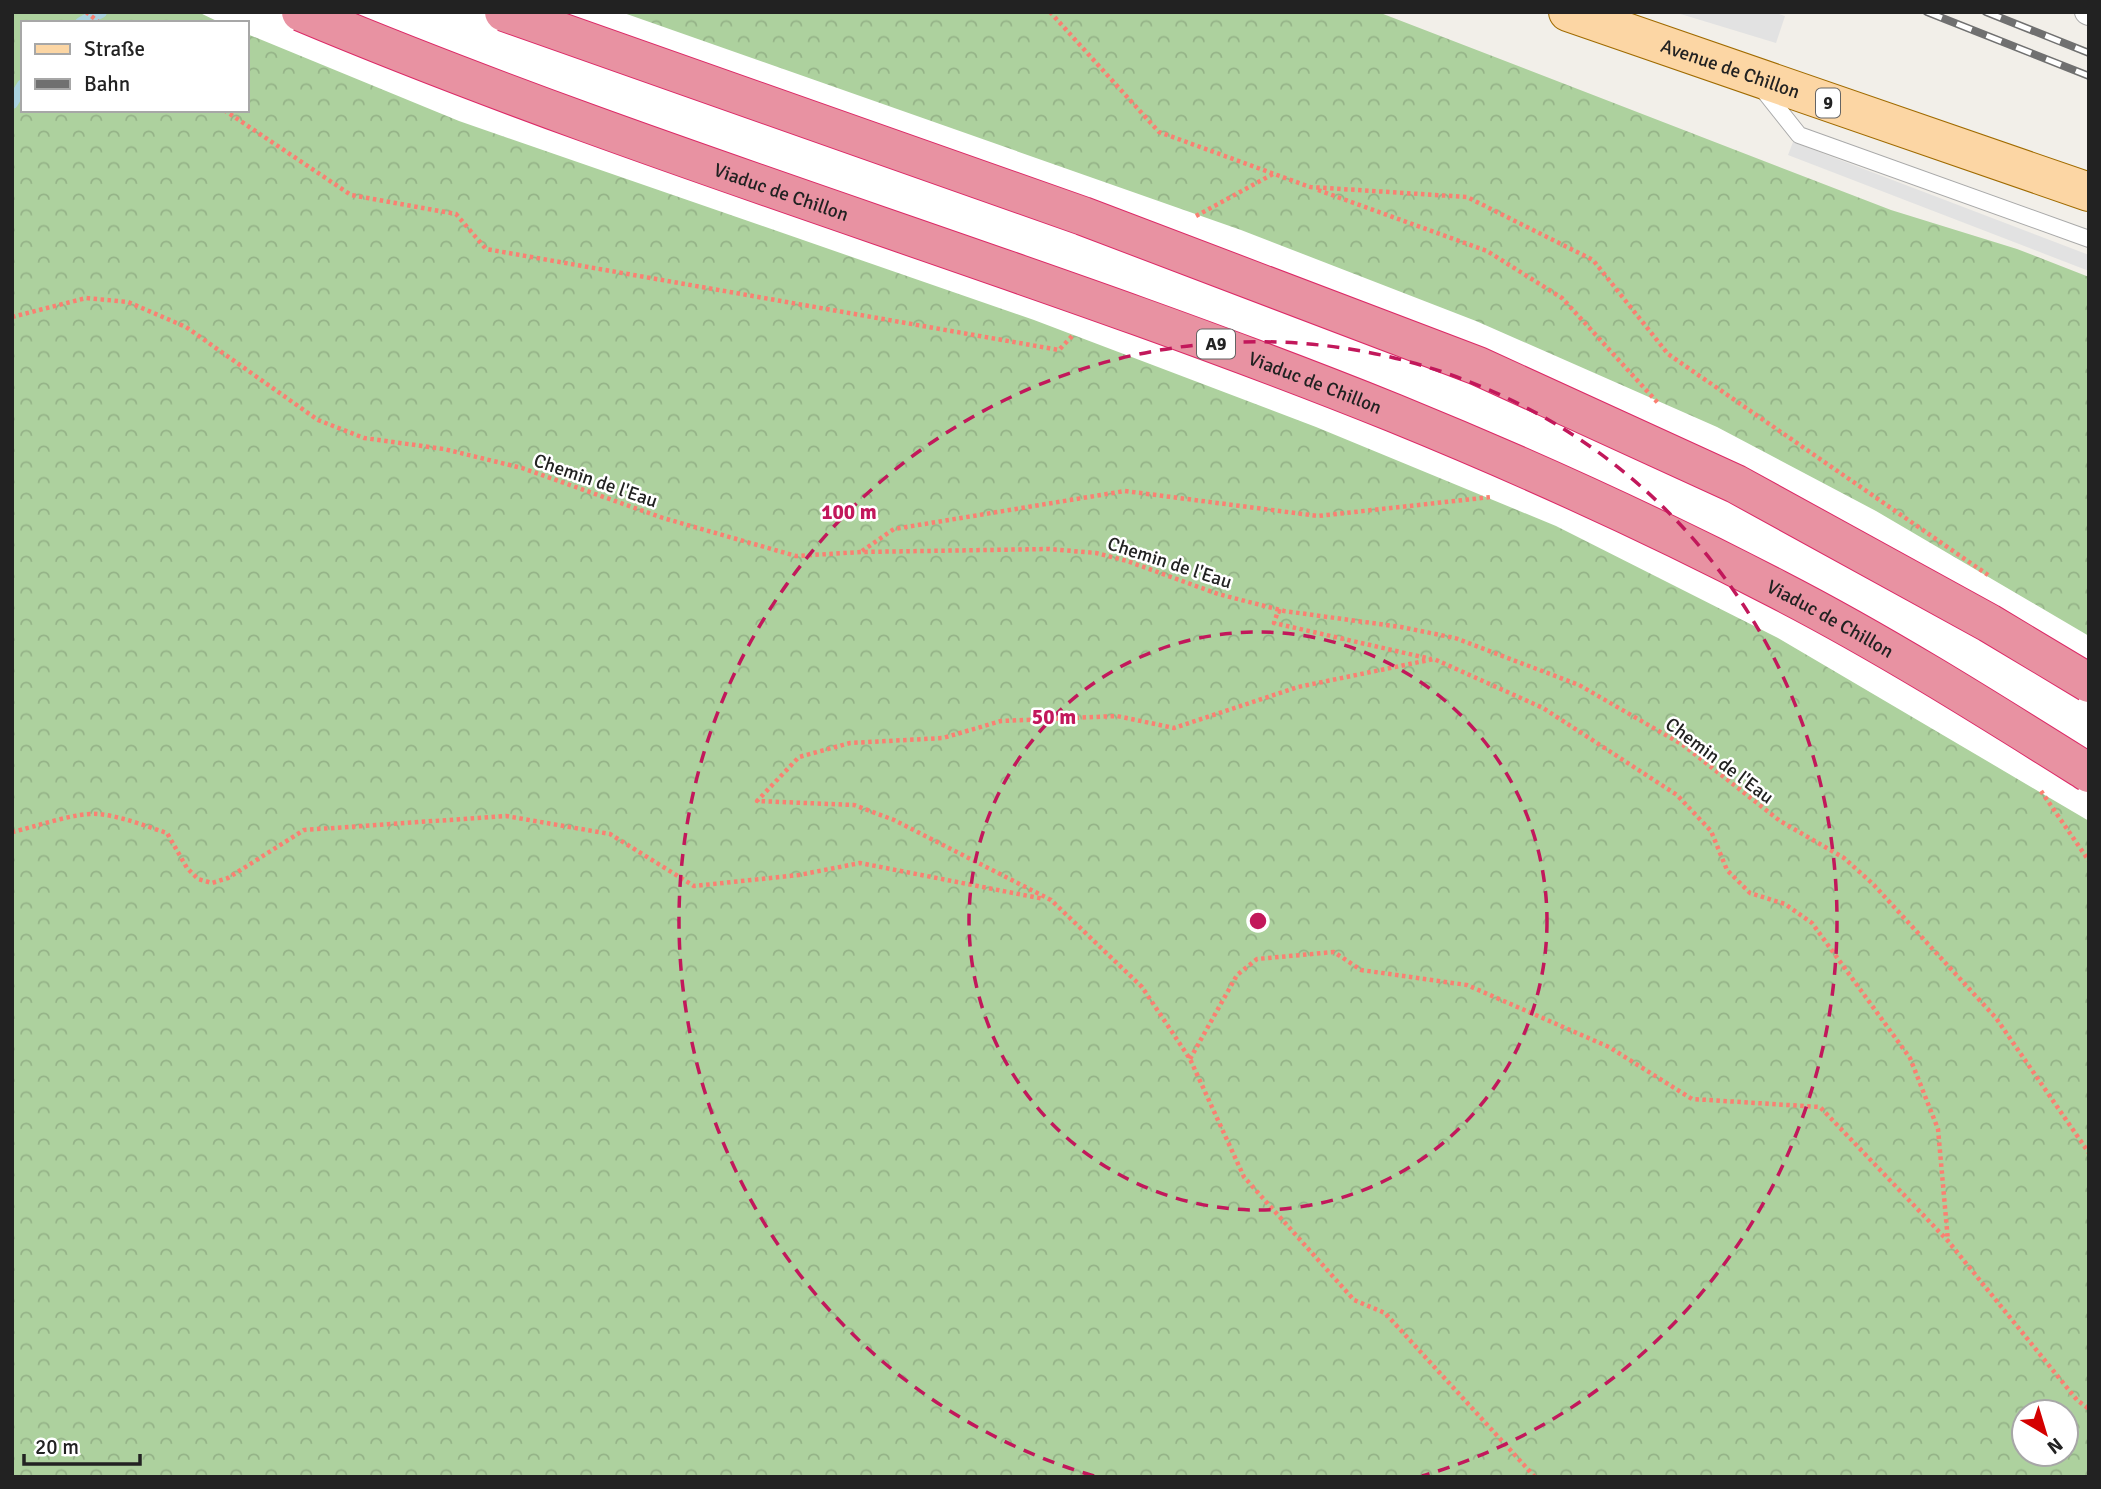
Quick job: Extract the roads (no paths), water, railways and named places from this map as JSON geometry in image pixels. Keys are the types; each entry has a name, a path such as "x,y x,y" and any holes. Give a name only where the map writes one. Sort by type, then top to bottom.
{"highway":[{"name":"Viaduc de Chillon","path":"301,12 506,93 1199,337 1397,414 1590,497 1779,590 1962,693 2089,773"},
{"path":"504,12 1083,216 1478,366 1736,484 1989,623 2089,683"}],"main road":[{"name":"Avenue de Chillon","path":"1569,12 2089,192"}],"lane":[{"path":"1752,76 1799,135 2089,239"}],"waterway":[{"path":"85,21 101,12"},
{"path":"12,103 21,88"}],"railway":[{"path":"1927,12 2089,76"},
{"path":"1986,12 2089,53"}]}
